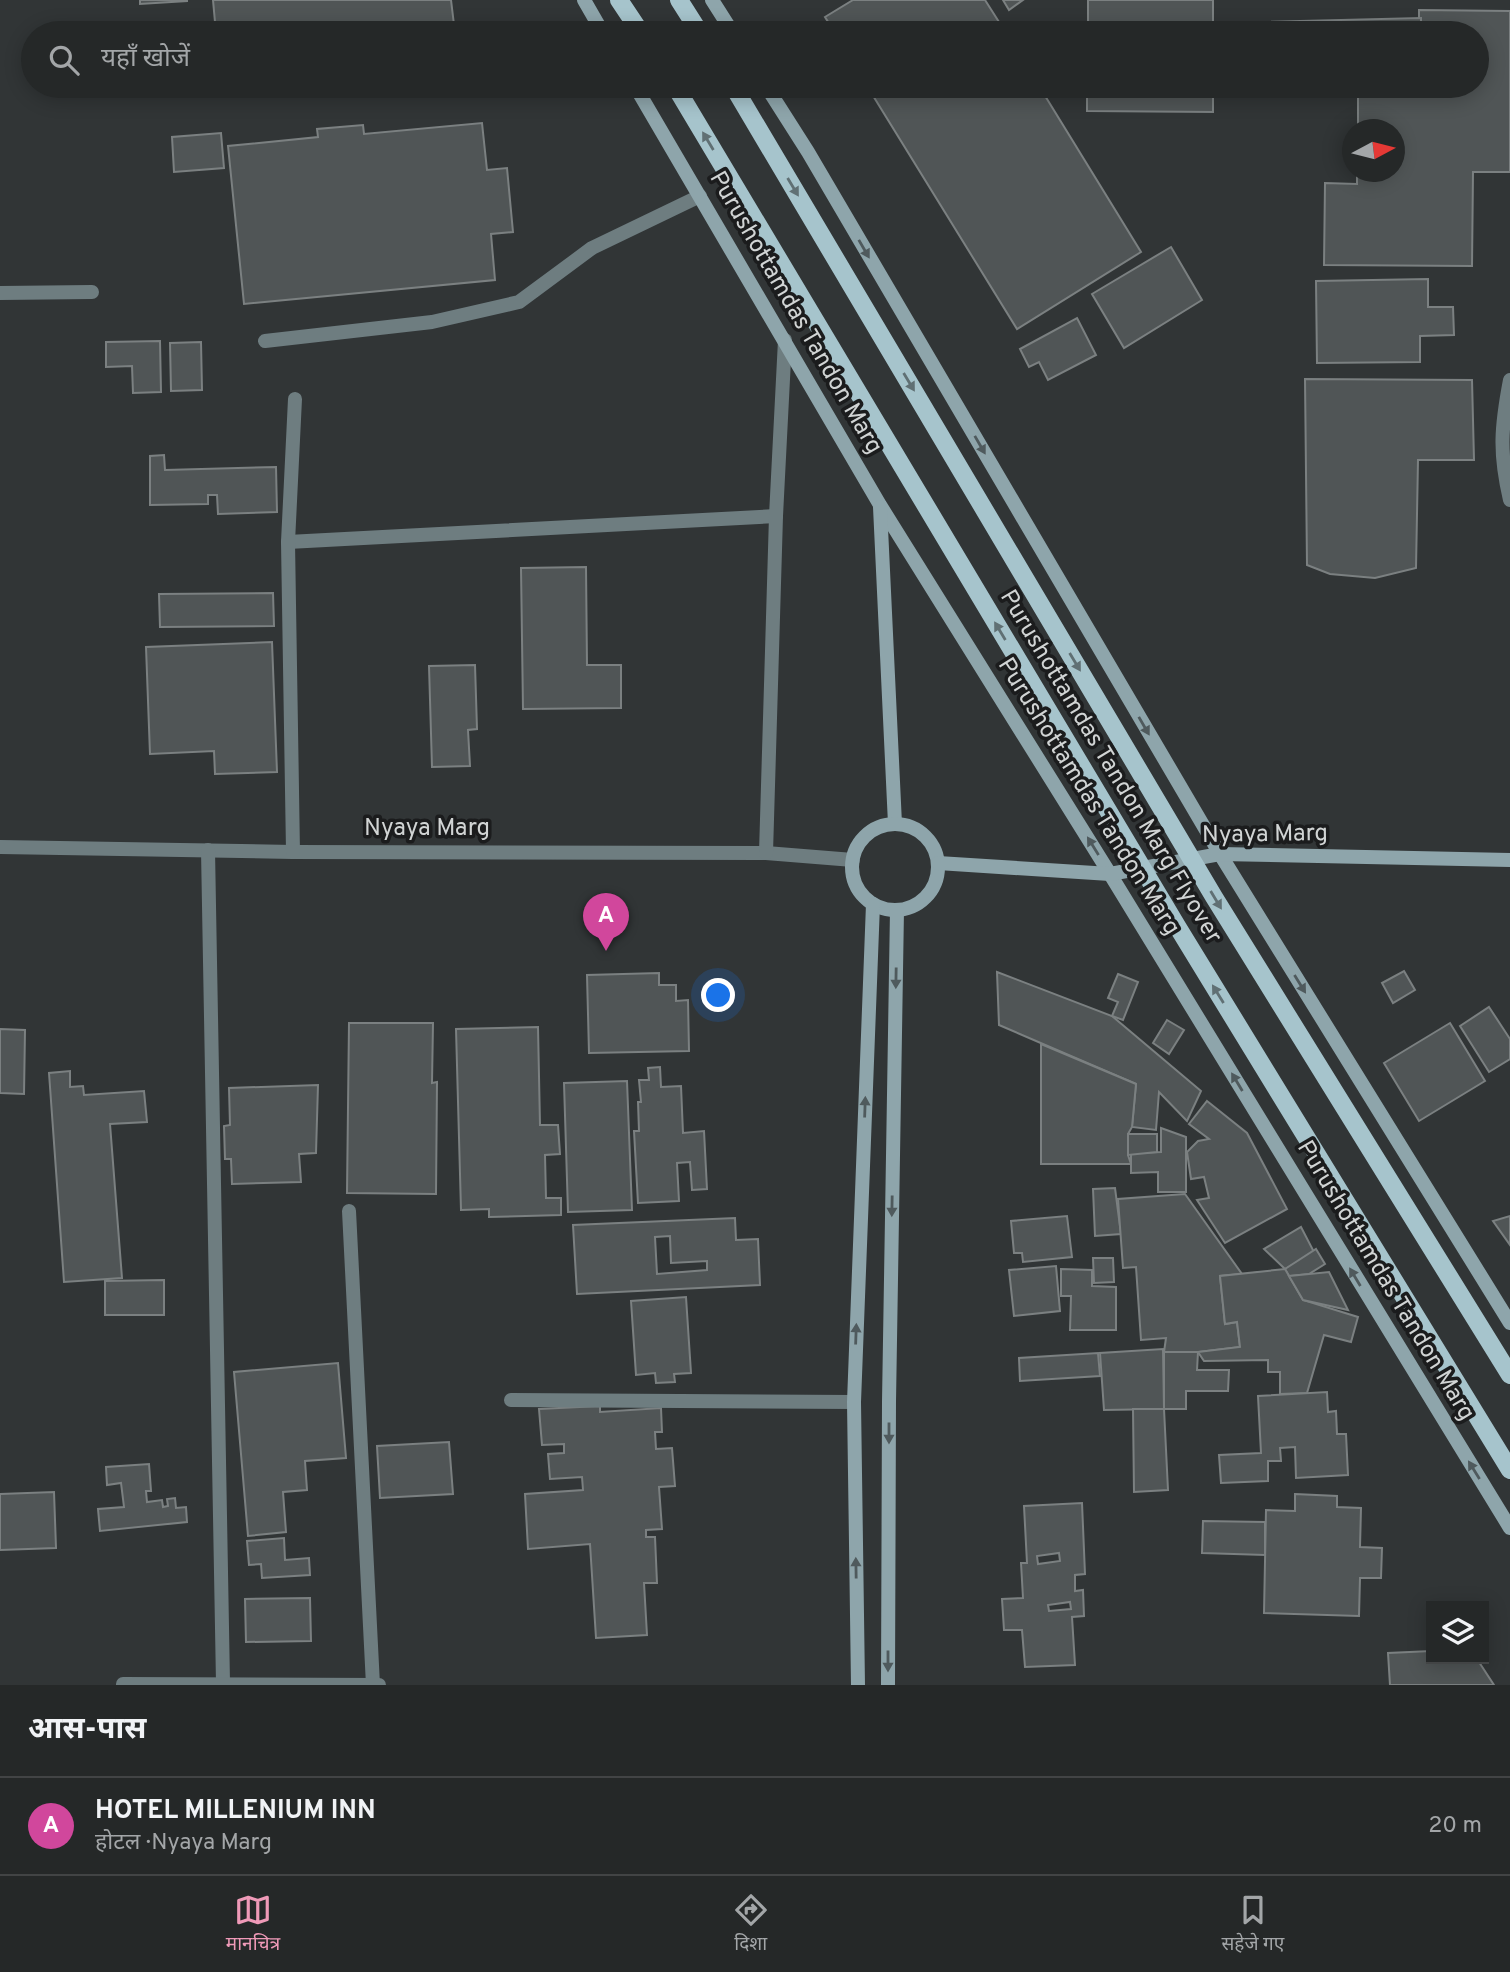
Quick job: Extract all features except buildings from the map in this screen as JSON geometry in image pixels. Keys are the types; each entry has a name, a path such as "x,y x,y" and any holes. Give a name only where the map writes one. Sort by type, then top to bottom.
{"main road":[{"path":"584,0 596,21"},
{"path":"619,0 633,21"},
{"path":"679,0 692,21"},
{"path":"712,0 725,21"},
{"name":"Purushottamdas Tandon Marg","path":"642,98 880,505 1110,874 1510,1528"},
{"name":"Purushottamdas Tandon Marg Flyover","path":"682,98 1177,926 1510,1470"},
{"name":"Purushottamdas Tandon Marg Flyover","path":"740,98 1214,897 1510,1375"},
{"path":"774,98 808,152 1220,854 1510,1323"},
{"path":"880,505 895,824"},
{"path":"895,824 905,825 924,835 936,852 937,877 932,890 911,907 884,909 873,904 856,885 853,860 856,848 872,830 895,824"},
{"name":"Nyaya Marg","path":"938,863 1110,874 1220,854 1510,860"},
{"path":"858,1685 853,1402 873,904"},
{"path":"888,1685 889,1402 897,910"}],"street":[{"path":"265,341 432,322 519,302 592,248 700,196"},
{"path":"0,293 92,292"},
{"path":"766,853 776,516 785,340"},
{"path":"1510,380 1502,425 1503,469 1510,500"},
{"path":"293,852 288,541 295,399"},
{"path":"288,541 776,516"},
{"name":"Nyaya Marg","path":"0,847 293,852 766,853 853,860"},
{"path":"208,850 223,1683"},
{"path":"349,1211 373,1685"},
{"path":"511,1400 853,1402"},
{"path":"123,1684 379,1685"}],"place":[{"name":"HOTEL MILLENIUM INN","path":"606,951"}]}
